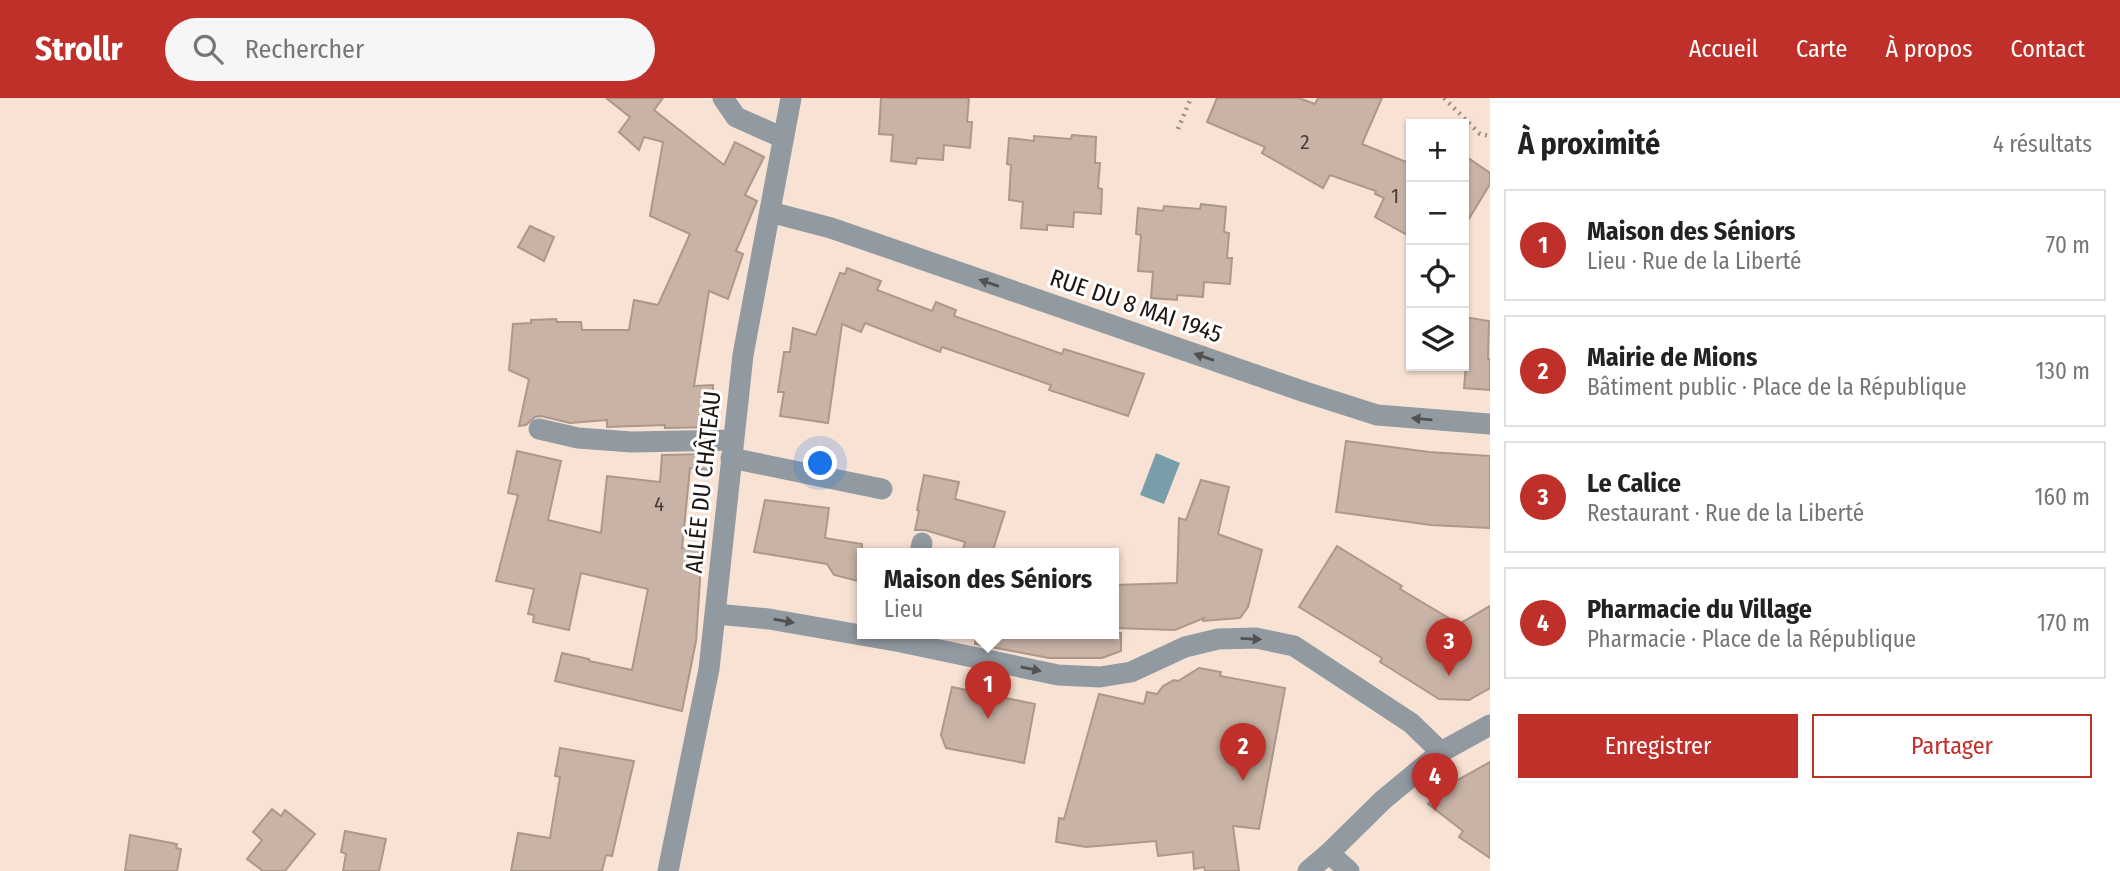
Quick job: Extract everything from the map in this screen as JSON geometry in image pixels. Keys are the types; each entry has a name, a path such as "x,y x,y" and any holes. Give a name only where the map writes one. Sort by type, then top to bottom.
{"street":[{"path":"723,98 736,117 783,138"},
{"name":"ALLÉE DU CHÂTEAU","path":"668,871 709,669 743,355 791,98"},
{"name":"RUE DU 8 MAI 1945","path":"770,212 831,228 1377,415 1490,424"},
{"path":"539,429 578,438 732,449 882,489"},
{"path":"716,614 857,632"},
{"path":"906,639 1058,675 1100,677 1131,672 1185,647 1218,639 1256,638 1294,646 1411,723 1441,752"},
{"path":"1308,871 1383,800 1441,752 1490,724"},
{"path":"1329,853 1349,871"}],"path":[{"path":"1178,129 1191,98"},
{"path":"1444,98 1480,134 1490,136"}],"water":[{"path":"1156,453 1180,463 1164,504 1140,495"}],"building":[{"path":"606,98 663,98 654,110 724,165 735,142 764,157 745,195 757,201 736,251 743,254 728,299 709,291 694,386 713,385 714,427 607,427 607,420 570,423 541,416 519,426 529,379 509,370 513,324 556,319 557,322 581,322 582,330 629,330 634,300 658,305 690,234 650,216 663,142 644,137 639,150 619,132 630,117"},
{"path":"881,98 969,98 967,122 972,122 970,148 944,145 943,160 917,158 916,164 891,161 893,135 879,134"},
{"path":"1217,98 1299,98 1315,104 1318,98 1382,98 1362,144 1406,162 1406,234 1375,217 1384,198 1375,194 1376,191 1330,175 1323,188 1262,153 1265,147 1207,122"},
{"path":"1072,135 1096,137 1095,163 1100,163 1098,188 1102,189 1101,214 1074,212 1073,227 1047,225 1047,230 1021,228 1023,202 1009,200 1009,138 1034,141 1034,136 1071,139"},
{"path":"1469,158 1490,173 1490,184 1469,219"},
{"path":"1201,204 1226,207 1224,232 1229,233 1227,258 1232,258 1230,284 1204,282 1203,297 1177,295 1177,300 1151,298 1153,272 1138,271 1141,235 1136,234 1138,208 1163,211 1164,206 1200,209"},
{"path":"530,226 554,237 544,261 518,247"},
{"path":"847,268 881,281 877,290 932,311 936,302 956,310 954,316 1062,354 1064,349 1144,374 1128,416 1049,390 1051,385 942,347 940,352 865,323 861,332 842,324 828,423 780,416 784,392 778,392 784,352 790,352 793,328 816,335 840,273 845,274"},
{"path":"1469,318 1489,321 1490,390 1464,388 1465,371 1469,371"},
{"path":"1346,441 1429,452 1490,456 1490,528 1431,525 1336,512"},
{"path":"517,451 561,461 548,520 601,533 607,476 660,482 662,455 711,454 710,470 690,468 682,548 702,550 696,641 682,711 555,681 562,653 632,670 648,589 581,573 569,630 533,622 534,615 528,614 534,589 496,581 518,495 508,493"},
{"path":"924,475 959,482 955,499 1005,512 994,548 963,548 965,542 925,530 915,530"},
{"path":"1201,480 1229,487 1218,534 1262,550 1248,607 1240,618 1203,621 1204,618 1175,630 1119,628 1119,585 1177,583 1179,518 1186,520"},
{"path":"765,500 829,508 825,538 862,544 862,548 857,548 857,581 834,575 827,564 754,552"},
{"path":"1337,546 1402,586 1400,589 1459,624 1490,606 1490,688 1469,700 1439,699 1380,662 1382,658 1299,607"},
{"path":"1121,633 1121,651 1102,658 1049,658 975,644 975,639 1119,639"},
{"path":"1199,668 1221,672 1220,676 1285,688 1259,829 1233,826 1239,871 1205,871 1204,867 1194,869 1193,852 1158,856 1156,841 1086,847 1056,842 1059,818 1064,819 1099,694 1144,704 1147,692 1157,694 1163,686 1174,680 1178,681"},
{"path":"952,687 1035,704 1024,763 946,748 941,735"},
{"path":"560,748 634,761 612,856 606,855 602,871 511,871 518,833 550,838 560,777 555,776"},
{"path":"1490,762 1490,858 1459,837 1463,831 1428,804 1445,787"},
{"path":"272,809 281,816 285,810 315,834 285,871 263,871 247,859 262,840 253,832"},
{"path":"345,831 386,839 379,871 343,871 346,854 341,852"},
{"path":"130,835 177,844 176,848 181,849 177,871 125,871"}],"place":[{"name":"Le Calice","path":"1449,676"},
{"name":"Maison des Séniors","path":"988,719"},
{"name":"Mairie de Mions","path":"1243,781"},
{"name":"Pharmacie du Village","path":"1435,811"}]}
